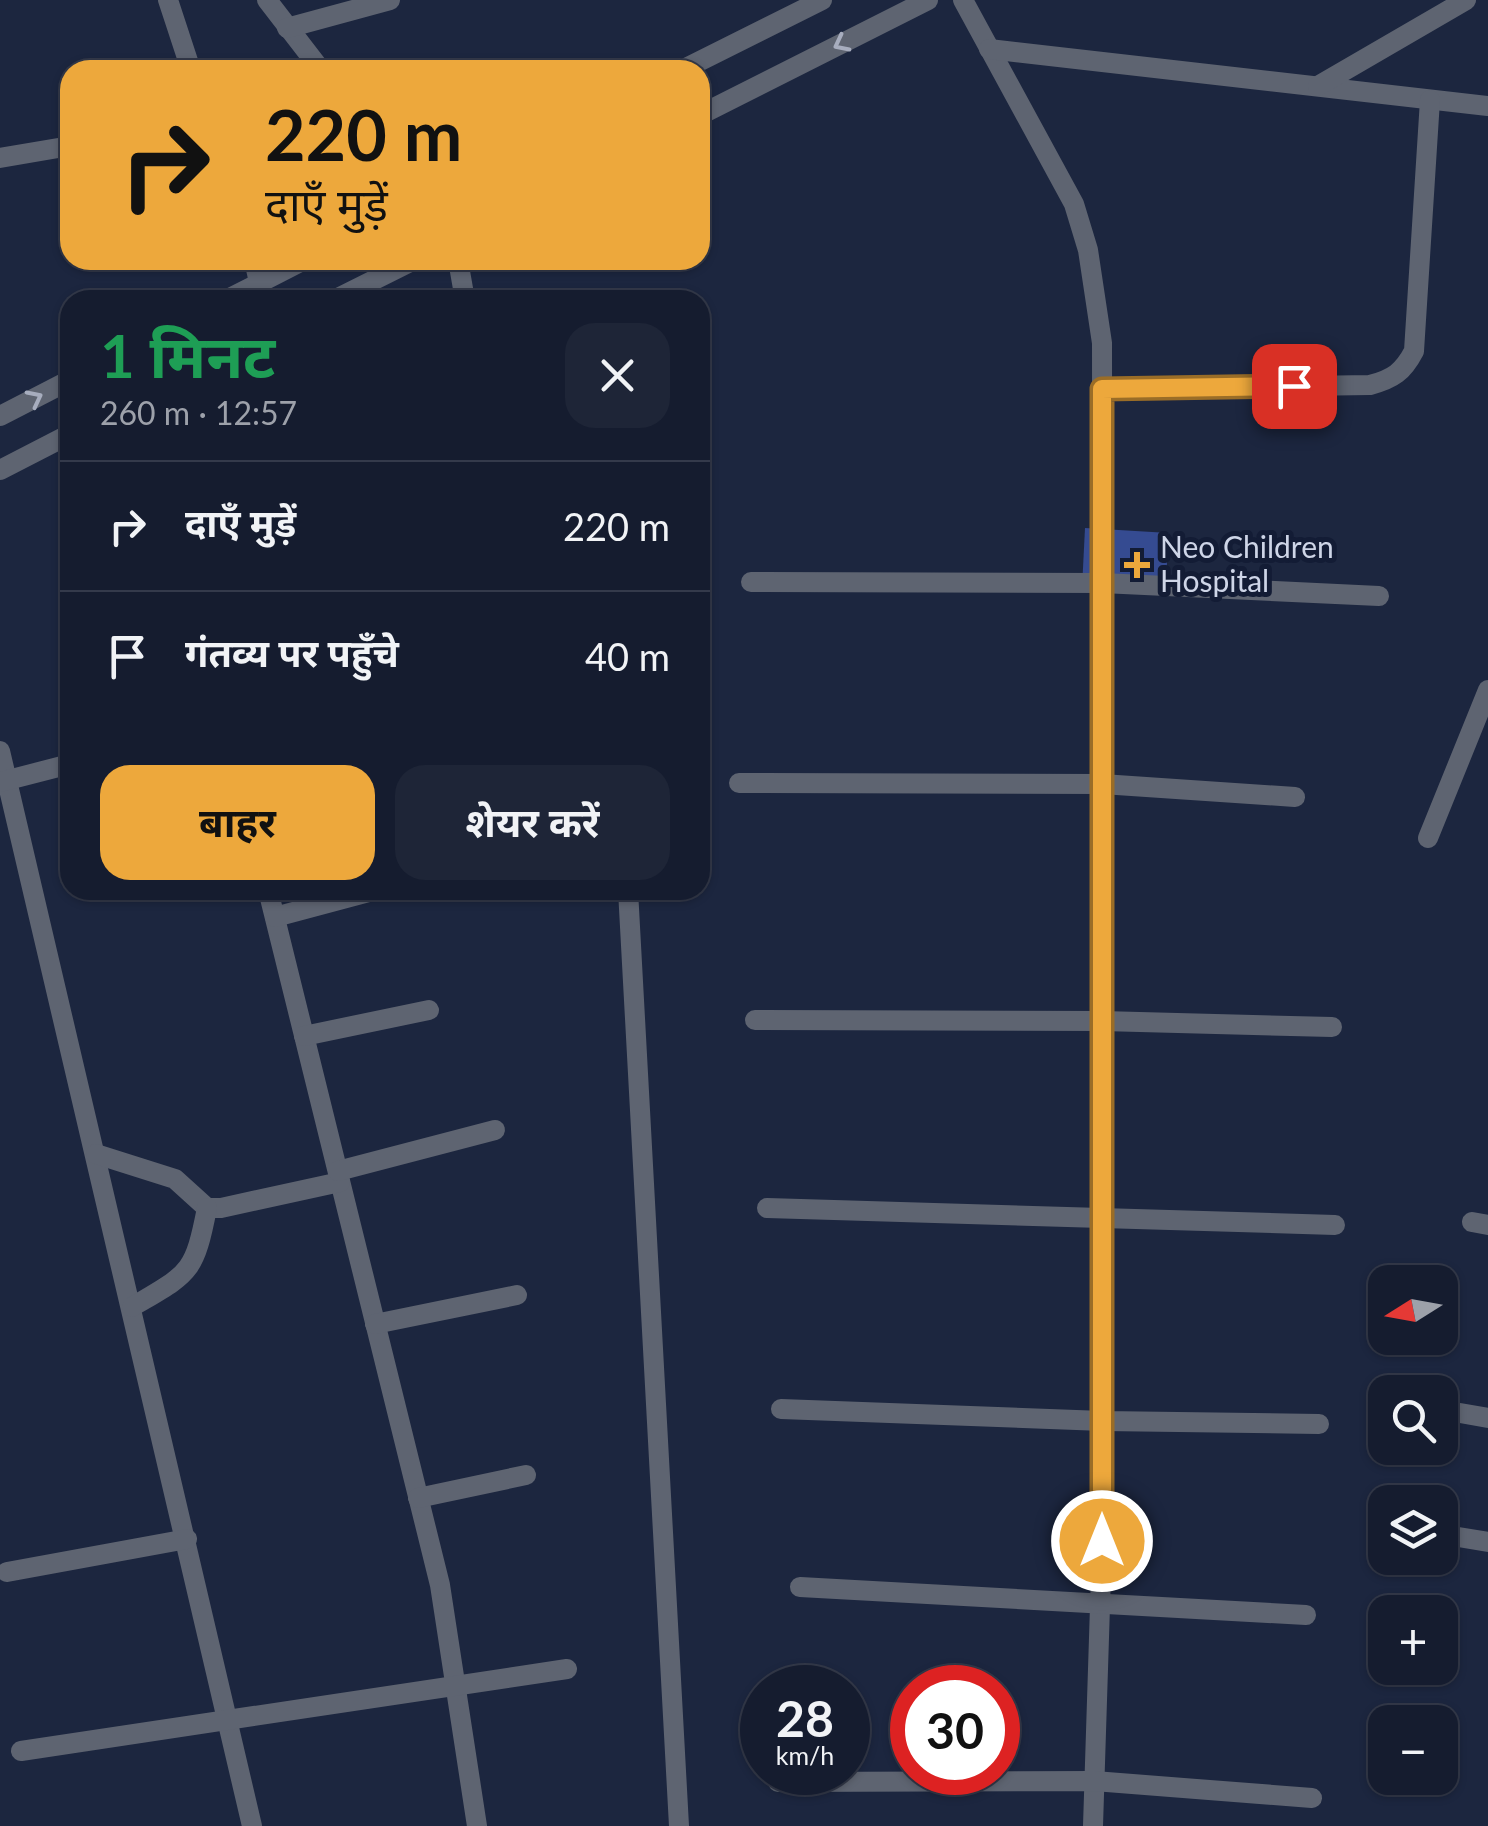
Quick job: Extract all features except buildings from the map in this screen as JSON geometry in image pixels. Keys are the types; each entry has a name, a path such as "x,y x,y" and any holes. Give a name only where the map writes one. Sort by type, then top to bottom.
{"street":[{"path":"168,0 188,60"},
{"path":"267,0 314,60"},
{"path":"287,28 390,0"},
{"path":"702,60 822,0"},
{"path":"710,110 928,0"},
{"path":"963,0 1074,204 1096,290 1102,343 1103,1421 1092,1826"},
{"path":"1318,86 1466,0"},
{"path":"990,49 1488,106"},
{"path":"1102,389 1370,384 1391,379 1405,368 1414,351 1430,100"},
{"path":"0,158 60,148"},
{"path":"263,290 290,270"},
{"path":"354,290 394,270"},
{"path":"0,416 60,385"},
{"path":"0,470 60,439"},
{"path":"752,582 1102,583 1379,596"},
{"path":"1428,838 1488,690"},
{"path":"0,751 252,1826"},
{"path":"4,781 60,767"},
{"path":"738,783 1102,784 1295,798"},
{"path":"270,900 440,1585 477,1826"},
{"path":"274,917 338,900"},
{"path":"629,900 679,1826"},
{"path":"304,1036 429,1010"},
{"path":"755,1020 1332,1027"},
{"path":"96,1154 175,1179 207,1208 221,1208 495,1130"},
{"path":"132,1307 182,1277 199,1248 207,1208"},
{"path":"767,1208 1335,1225"},
{"path":"375,1324 517,1296"},
{"path":"781,1409 1103,1421 1320,1424"},
{"path":"1460,1413 1488,1418"},
{"path":"418,1498 526,1475"},
{"path":"1458,1537 1488,1542"},
{"path":"6,1572 187,1539"},
{"path":"800,1586 1306,1615"},
{"path":"22,1750 567,1669"},
{"path":"870,1782 1094,1781 1312,1798"}],"place":[{"name":"Neo Children Hospital","path":"1137,565"}],"route":[{"path":"1102,1541 1102,389 1294,386"}]}
